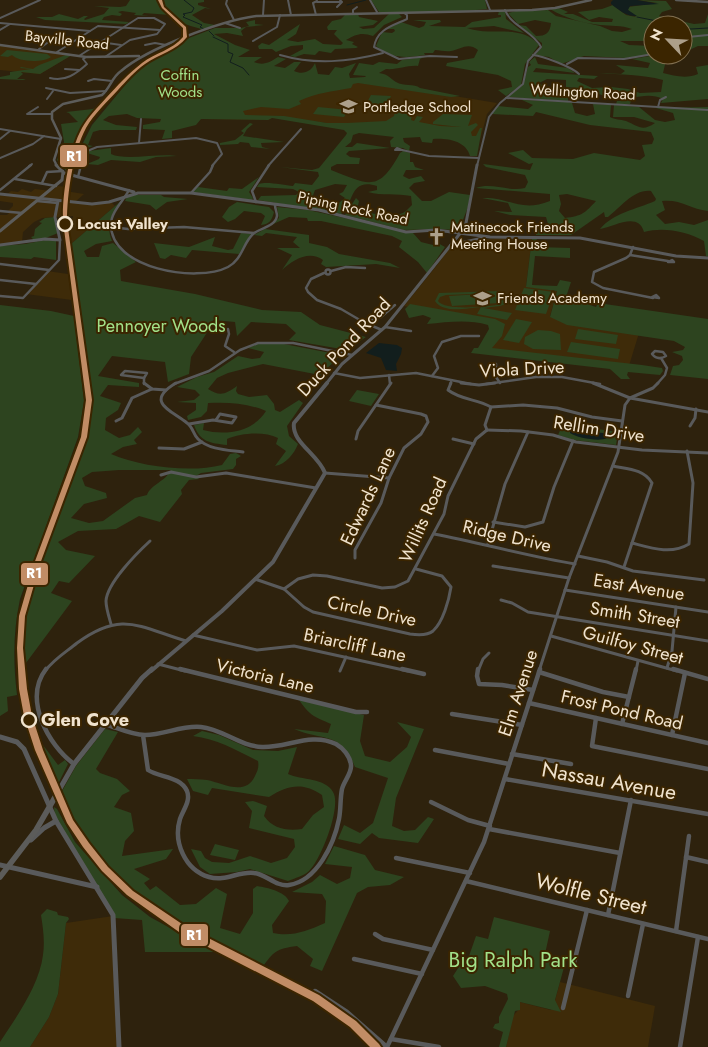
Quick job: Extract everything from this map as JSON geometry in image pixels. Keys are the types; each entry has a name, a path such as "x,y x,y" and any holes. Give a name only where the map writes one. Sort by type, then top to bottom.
{"main road":[{"path":"0,231 61,182 63,172 57,167 54,160 61,139 51,114 63,104 95,98 107,91 119,72 140,56 166,45 234,20 263,15 376,12 447,14 490,10 552,9 591,0"},
{"path":"676,0 708,2"},
{"name":"Bayville Road","path":"0,44 86,57 140,56"},
{"name":"Bayville Road","path":"132,56 146,53"},
{"path":"0,877 26,845 57,793"}],"street":[{"path":"0,18 40,0"},
{"path":"227,0 226,4 234,20"},
{"path":"263,15 264,0"},
{"path":"288,0 291,15"},
{"path":"370,0 376,12"},
{"path":"486,0 490,10"},
{"path":"316,15 313,4 317,1 342,2 337,7"},
{"path":"354,13 353,11 357,8"},
{"name":"Duck Pond Road","path":"325,473 321,461 296,438 292,428 334,374 352,355 384,328 438,263 466,223 489,116 523,84 526,65 541,47 539,42 510,19 505,11"},
{"path":"403,12 407,15 407,19 384,28 374,47 383,53 401,59 423,56 457,57"},
{"path":"253,40 277,28 280,15"},
{"path":"79,56 140,17 154,18 165,24 155,35 132,39 105,57"},
{"path":"0,22 90,31"},
{"path":"0,30 10,23"},
{"path":"225,23 240,28"},
{"path":"58,52 98,26 161,30"},
{"path":"693,36 708,35"},
{"path":"79,39 121,46"},
{"path":"39,49 47,43"},
{"path":"145,45 155,43 166,45"},
{"path":"280,55 294,60 318,62 383,53"},
{"path":"533,55 546,56 560,65 568,66 579,74"},
{"path":"568,66 578,58 624,59 643,56"},
{"path":"50,78 65,79 87,64 83,59 86,57"},
{"path":"65,69 80,70"},
{"path":"88,81 112,81"},
{"path":"46,88 53,91 76,94 107,91"},
{"path":"47,99 53,91"},
{"name":"Wellington Road","path":"658,107 660,100 666,97"},
{"name":"Wellington Road","path":"506,98 708,110"},
{"path":"38,107 28,114 51,114"},
{"path":"139,143 141,119"},
{"path":"0,129 61,139"},
{"path":"256,202 253,188 278,153 301,130"},
{"path":"0,138 10,131"},
{"path":"0,158 33,144 44,136"},
{"path":"78,177 85,152 97,147 191,138 217,143 222,154 211,167 210,172 191,193"},
{"path":"402,150 429,156 479,158"},
{"path":"0,190 32,164"},
{"path":"42,183 47,172 63,172 141,192"},
{"path":"15,179 57,186"},
{"path":"128,190 113,216 111,227 114,239 136,259 160,270 191,274 214,273 235,264 255,233 269,226 276,219 275,205"},
{"path":"0,194 38,200 98,204 141,192"},
{"name":"Piping Rock Road","path":"141,192 191,193 320,210 406,232 436,230 490,237 580,238 676,256 708,258"},
{"path":"0,296 22,299 60,259 60,240 56,217 58,202"},
{"path":"0,211 22,213"},
{"path":"0,227 5,227"},
{"path":"111,227 128,229 184,227 255,233"},
{"path":"0,244 32,242 58,233"},
{"path":"449,246 490,237"},
{"path":"45,239 60,240"},
{"path":"630,255 633,248"},
{"path":"653,298 603,288 592,282 593,274 596,270 630,255 668,261"},
{"path":"0,264 48,270"},
{"path":"365,268 350,267 325,271 311,279 306,289 317,300 341,309 363,323 411,332"},
{"path":"0,280 36,284"},
{"path":"363,323 382,317 395,305"},
{"path":"228,329 229,334 224,346 235,353"},
{"path":"432,376 438,368 434,356 440,344 455,337 479,336"},
{"path":"144,378 121,375 125,371 147,373 144,378 144,384 152,389 166,390 182,380 215,368 235,353 254,344 276,342 352,355"},
{"path":"630,398 653,388 665,375 666,368 661,358 654,356 652,353 657,351 664,352 666,356 661,358"},
{"path":"496,364 496,377 500,383"},
{"name":"Viola Drive","path":"334,374 360,378 411,373 474,385 536,377 569,378 600,384 630,398 708,412"},
{"path":"356,439 358,431 391,383 389,375"},
{"path":"451,381 447,387 452,394 480,401 491,407 524,405 557,408 622,421"},
{"path":"116,421 122,418 132,398 152,389"},
{"path":"166,390 162,402 167,412 189,424 194,435 202,442 220,448 243,452"},
{"name":"Elm Avenue","path":"387,1047 470,873 489,827 569,578 619,447 625,405 630,398"},
{"name":"Edwards Lane","path":"355,558 355,550 381,503 389,478 404,448 421,434 428,420 421,414 376,405"},
{"path":"487,430 485,425 491,407"},
{"path":"690,426 695,418 696,409"},
{"path":"189,424 216,420 232,423 236,417 220,414 216,420"},
{"name":"Rellim Drive","path":"487,430 506,429 553,435 573,441 660,452 687,451 708,453"},
{"name":"Willits Road","path":"284,589 300,578 314,576 379,588 392,588 408,581 444,514 448,496 474,444 487,430"},
{"path":"488,544 505,484 528,432"},
{"path":"453,439 474,444"},
{"path":"493,522 526,528 537,526 543,522 554,487 573,441"},
{"path":"159,448 184,449 202,442"},
{"path":"632,543 670,550 683,548 689,544 693,484 687,451"},
{"path":"612,466 641,472 652,481 624,567"},
{"path":"161,475 171,472 196,477 226,473 317,488"},
{"path":"42,791 48,797 57,793 74,764 142,678 222,612 256,579 278,554 325,473 389,478"},
{"name":"Ridge Drive","path":"434,534 488,544 519,554 574,564"},
{"path":"112,624 106,602 108,591 129,560 150,541"},
{"path":"578,556 646,573 704,580"},
{"path":"493,566 569,578"},
{"name":"Circle Drive","path":"256,579 284,589 304,607 313,612 422,635 432,632 437,626 450,595 451,587 442,576 416,569"},
{"name":"East Avenue","path":"566,590 708,612"},
{"name":"Smith Street","path":"501,600 512,603 528,612 708,641"},
{"path":"667,668 672,653 676,607"},
{"path":"74,764 54,746 47,735 36,696 37,683 42,675 62,654 96,630 112,624 136,625 186,641"},
{"name":"Briarcliff Lane","path":"193,636 257,650 294,646 424,674"},
{"name":"Guilfoy Street","path":"551,636 708,679"},
{"path":"488,652 482,660 476,677 479,684 502,685 533,690"},
{"path":"340,670 346,657"},
{"path":"622,724 638,661"},
{"name":"Victoria Lane","path":"157,664 356,712 367,712"},
{"path":"539,672 604,692 629,697"},
{"path":"672,735 685,673"},
{"name":"Frost Pond Road","path":"529,703 708,743"},
{"path":"452,714 522,725"},
{"path":"596,718 592,746 708,769"},
{"path":"105,724 143,735 200,727 212,728 240,742 255,746 275,746 314,739 330,742 338,746 347,755 350,769 342,790 337,826 318,868 301,882 288,885 280,884 252,873 223,880 210,878 197,872 184,856 178,836 180,820 188,799 186,790 175,780 156,775 148,770 143,735"},
{"path":"0,738 12,740 20,745 26,753 56,822 114,917 119,1047"},
{"path":"435,750 509,764"},
{"path":"512,754 571,764"},
{"name":"Nassau Avenue","path":"505,779 708,814"},
{"path":"608,915 631,800"},
{"path":"431,802 468,820 489,827 620,852"},
{"path":"26,845 44,828 56,822"},
{"path":"676,931 689,836"},
{"path":"396,858 470,873"},
{"path":"686,858 708,862"},
{"path":"0,865 97,887"},
{"name":"Wolfle Street","path":"466,881 708,939"},
{"path":"563,1008 587,910"},
{"path":"628,996 643,924"},
{"path":"376,934 382,939 433,950"},
{"path":"680,1047 698,937"},
{"path":"354,959 422,974"},
{"path":"315,991 347,1012 387,1047"},
{"path":"391,1039 440,1047"}],"shaded area":[{"path":"613,0 637,0 659,4 630,6 628,10 637,16 633,16 623,13 611,4"},
{"path":"0,45 72,55 40,74 0,70"},
{"name":"Portledge School","path":"344,78 497,103 487,114 480,140 355,127 275,116 268,120 201,119"},
{"path":"58,186 66,187 65,191 84,194 75,202 91,204 110,201 115,206 71,244 67,220 73,218 73,216 42,218 34,222 23,232 22,242 0,244 0,215 7,215 13,203 0,201 0,195 5,196 11,191 18,192 22,189 31,192 35,189 51,191"},
{"name":"Friends Academy","path":"532,238 526,286 557,291 550,316 639,333 628,369 477,352 490,330 490,322 404,306 450,246 486,239"},
{"path":"47,271 68,274 72,300 26,294"},
{"path":"379,343 397,345 402,348 396,364 397,371 386,370 381,358 366,353"},
{"path":"570,431 603,433 607,435 607,438 599,440 588,439 570,433"},
{"path":"113,916 119,1047 30,1047 49,1017 58,994 66,923"},
{"path":"560,982 655,1006 648,1047 506,1047 513,1016 520,1008 520,1002 551,1010"}],"green space":[{"path":"130,0 158,0 170,15 144,13 142,15 149,16 134,15 136,13 122,11 118,12 122,14 120,16 112,15 104,17 102,20 129,22 126,24 45,20 36,17 52,17 59,14 78,19 88,16 85,20 104,14 109,8 94,6 126,6"},
{"path":"162,0 204,0 204,2 198,3 198,5 211,9 205,8 192,15 204,23 215,25 203,30 184,24 172,15"},
{"path":"371,0 485,0 487,9 444,13 379,12"},
{"path":"637,0 666,1 672,9 662,12 660,15 643,15 643,41 620,41 629,45 643,46 643,55 626,58 584,56 561,64 549,57 535,55 542,47 542,43 518,25 526,26 536,36 539,36 545,35 548,32 551,23 535,20 518,24 508,13 548,10 556,16 622,32 632,29 581,21 550,9 559,8 568,12 564,14 573,14 592,22 612,22 613,19 599,17 589,20 578,12 602,9 613,5 626,15 636,17 628,10 628,7 657,3"},
{"path":"499,11 505,11 506,19 524,33 494,26 467,28 524,34 532,38 539,45 525,64 521,85 506,96 498,90 512,87 511,81 498,75 446,66 447,63 474,58 478,50 471,46 449,51 435,50 433,53 424,53 425,55 405,57 388,53 376,46 382,32 392,33 395,31 394,29 387,29 401,22 419,28 424,26 426,22 413,20 440,20 441,22 429,26 465,27 472,22 501,17 501,15 498,15"},
{"path":"358,14 359,17 378,21 373,25 359,27 363,29 374,28 389,14 399,14 402,17 384,25 373,36 359,34 346,40 354,42 352,44 358,47 356,48 335,49 331,53 319,51 315,55 304,54 295,57 290,56 303,49 303,45 291,46 276,52 272,49 259,49 258,46 262,43 269,45 300,24 296,34 287,40 298,42 315,39 323,44 341,45 343,43 334,34 337,30 328,30 327,27 332,21 341,19 345,15"},
{"path":"708,14 708,46 698,46 693,48 693,24 705,23"},
{"name":"Coffin Woods","path":"255,20 255,24 264,25 246,27 241,31 243,36 227,33 214,34 235,45 250,50 238,57 262,57 254,62 261,64 270,62 278,57 286,59 274,66 285,68 294,62 301,62 294,71 301,73 309,71 315,63 318,74 329,75 335,67 342,68 356,63 349,74 350,78 365,77 353,75 359,63 373,65 379,62 397,64 402,60 424,57 420,59 418,66 386,69 379,73 387,75 402,84 460,96 451,97 358,83 353,84 351,88 306,98 299,101 301,104 289,109 261,107 243,111 245,115 284,116 327,123 347,123 386,121 394,116 395,110 403,109 412,114 411,120 414,121 417,116 423,117 419,122 440,126 459,127 461,127 433,124 433,122 443,114 472,115 468,126 476,123 478,125 471,132 472,136 476,136 480,128 482,128 477,156 470,156 465,147 445,139 433,139 432,143 422,142 420,137 403,138 404,142 410,146 409,151 403,148 391,147 390,141 394,137 359,133 353,135 351,142 345,147 352,147 357,143 390,148 349,151 346,154 350,157 360,158 359,164 337,164 331,167 331,170 354,179 371,182 385,175 400,153 403,151 410,153 410,162 413,162 415,167 424,170 406,170 403,176 409,179 421,176 425,181 414,183 409,188 422,201 431,201 449,192 470,195 468,207 459,230 404,230 345,215 356,198 359,201 357,210 372,213 400,214 412,205 411,196 368,192 377,190 377,186 368,184 361,185 353,193 341,214 332,212 335,206 345,198 339,194 343,192 347,185 335,184 315,190 312,198 315,203 325,208 326,211 258,200 261,196 296,195 299,192 293,189 257,187 262,183 293,186 295,183 312,185 319,176 318,172 280,167 312,170 319,168 346,135 347,133 344,130 272,118 268,120 201,119 196,125 172,131 172,138 162,139 165,130 143,129 143,125 160,122 161,119 137,118 127,114 109,116 103,120 116,125 137,127 136,130 100,130 93,132 88,145 93,146 79,151 92,125 141,66 189,38 215,28 241,28 249,26 246,22"},
{"path":"7,50 47,54 51,57 31,61 12,55 8,57 0,56"},
{"path":"68,54 72,55 40,74 21,72 23,74 17,79 26,79 23,80 0,79 0,77 10,75 10,72 31,69 21,67 33,69"},
{"path":"535,57 538,64 568,68 575,73 536,68 533,72 598,76 594,79 579,78 577,81 592,88 611,87 640,93 661,92 663,80 599,73 621,74 625,71 616,65 648,68 649,65 665,65 663,73 689,76 698,74 696,67 708,65 708,99 661,103 663,99 648,96 632,98 630,104 616,104 617,101 625,101 624,94 615,94 609,98 599,94 568,93 568,101 508,97 523,85 528,67 531,65 529,62","holes":["547,79 566,80 566,87 579,88 548,89 539,83"]},
{"path":"643,57 643,61 632,59"},
{"path":"371,95 391,96 385,110 364,108"},
{"path":"522,100 568,102 572,103 575,113 587,116 595,114 593,104 611,105 610,117 643,128 655,123 634,117 613,117 614,105 639,107 655,120 665,122 675,120 673,113 656,108 708,107 708,211 675,201 662,201 665,210 656,215 665,224 679,222 694,225 708,220 708,256 706,256 704,241 682,232 659,230 644,232 637,222 631,221 600,229 618,215 655,201 656,199 651,191 645,191 633,196 608,217 605,217 604,212 571,235 536,235 535,230 542,229 548,224 546,217 510,215 494,211 512,212 508,203 482,198 531,205 550,201 550,194 476,188 488,186 519,189 525,188 528,182 525,175 486,167 483,164 530,170 533,163 529,164 508,153 523,150 532,158 573,159 594,153 640,160 645,156 642,145 652,144 654,139 651,132 590,125 536,112 533,116 492,114 498,106 528,109 533,105","holes":["567,194 596,201 579,215 565,218 559,211 561,204 559,195"]},
{"path":"105,101 80,133 73,150 68,173 57,160 64,142 61,124 78,122 66,112 93,109"},
{"path":"318,107 349,110 344,117 313,114"},
{"path":"250,123 253,124 243,136 284,142 261,143 262,147 270,149 251,147 249,143 240,142 238,144 220,145 220,143 235,140 244,133 241,131"},
{"path":"111,148 111,154 125,157 177,156 156,157 140,162 111,160 98,165 87,164 100,157 87,153 89,151"},
{"path":"259,177 249,192 253,198 252,200 193,192 198,187 227,191 229,188 242,189"},
{"path":"135,195 161,195 164,197 188,199 167,202 156,210 150,205 125,201 127,197"},
{"name":"Pennoyer Woods","path":"122,200 109,224 112,241 96,244 84,251 87,257 99,257 102,246 113,243 136,262 120,270 121,281 195,294 262,310 301,312 320,325 366,337 347,350 289,340 296,333 286,324 251,322 237,336 235,322 213,320 210,328 191,357 189,374 168,382 165,362 112,356 98,376 139,383 139,387 108,385 100,396 121,403 118,410 106,418 105,430 119,438 130,435 138,427 142,432 134,440 137,444 123,447 111,454 123,459 151,465 181,468 222,465 230,454 236,453 241,456 236,459 236,465 233,469 201,473 196,476 199,479 189,480 181,490 182,494 160,522 139,516 116,529 78,531 58,542 66,550 95,556 69,583 59,581 51,593 72,601 23,667 23,638 28,598 85,438 92,391 71,244","holes":["171,470 147,495 135,498 103,521 89,523 71,518 84,504 107,498 106,493 85,486 82,478 92,472"]},
{"path":"237,202 269,207 274,212 269,223 261,225 265,216 261,213 244,211 228,222 222,217 229,207"},
{"path":"277,207 308,210 413,233 421,242 433,245 436,242 445,247 427,273 418,262 399,247 402,241 392,236 321,221 308,221 307,218 289,217 271,225 279,218"},
{"path":"55,217 58,233 36,242 31,237 34,236 35,229 42,223 39,222 45,218"},
{"path":"265,229 309,235 309,243 327,247 339,254 390,263 400,268 376,264 326,267 321,264 323,260 318,257 307,256 296,260 282,270 292,255 277,248 300,248 293,242 297,237 266,233 262,236 254,235"},
{"path":"241,233 251,234 239,254 192,250 186,258 171,255 165,259 160,258 154,243 189,247 215,237 212,246 228,250 233,249"},
{"path":"532,238 537,238 536,247 570,248 570,258 535,256 532,285 557,286 560,280 571,282 566,297 596,307 598,303 708,319 708,379 670,375 673,366 679,365 683,360 682,356 672,352 683,350 685,347 674,341 567,325 550,317 557,291 526,287"},
{"path":"56,240 56,260 34,257 31,259 0,257 0,246"},
{"path":"524,288 554,292 546,314 515,310"},
{"path":"500,291 509,297 509,303 484,308 512,313 507,320 477,314 481,307 444,308 435,301 439,293","holes":["497,293 449,296 452,306 499,303 497,295 501,304 458,307 449,306 442,304 438,301 440,297 446,295"]},
{"path":"410,304 495,319 505,324 502,336 492,348 642,365 662,368 663,371 660,375 628,372 627,375 630,379 621,379 610,369 471,353 474,348 478,348 489,329 488,325 465,322 427,324 431,318 423,315 409,318 405,309"},
{"path":"0,305 51,311 74,316 84,401 78,437 20,599 14,647 17,695 7,697 8,711 0,716"},
{"path":"516,319 532,322 519,343 503,340"},
{"path":"578,329 618,335 616,344 575,339"},
{"path":"538,330 560,334 561,350 533,349 524,344 525,337"},
{"path":"571,342 620,349 618,359 567,352"},
{"path":"258,344 284,344 341,355 320,375 263,364 228,373 217,378 208,389 223,394 237,386 236,391 238,394 249,397 267,395 274,404 275,410 280,412 299,400 303,403 287,426 289,436 298,444 289,458 275,466 286,451 276,444 278,438 266,434 246,434 227,439 227,445 206,441 196,431 194,425 204,423 203,430 212,432 238,431 254,424 266,411 252,406 208,403 207,411 201,417 188,420 187,416 196,410 196,403 177,402 194,400 200,395 195,390 177,387 197,377 214,372 238,356 252,359 260,358 264,352 248,348"},
{"path":"357,390 379,394 371,406 349,401"},
{"path":"563,424 618,432 616,445 574,440 558,435"},
{"path":"299,700 364,715 360,741 365,756 390,762 407,747 411,737 397,722 424,729 396,798 392,826 404,831 415,830 428,817 434,819 418,843 379,838 372,833 360,844 338,839 344,825 360,833 373,823 388,778 355,767 349,755 337,742 294,729 328,733 331,724 306,710"},
{"path":"105,729 118,732 96,769 100,773 117,779 130,791 122,795 114,807 131,813 134,831 125,841 122,856 173,849 166,859 134,869 150,879 144,883 150,890 156,886 180,905 196,904 216,888 227,894 220,928 240,934 253,913 253,889 257,886 280,892 289,901 272,925 273,933 287,934 299,932 325,923 326,901 322,894 292,892 312,882 320,875 337,884 350,878 352,867 325,864 334,846 365,855 375,870 404,877 390,885 368,887 357,893 322,971 310,966 313,959 297,946 284,948 276,952 262,968 170,919 144,900 120,880 98,855 78,827 61,793 76,766"},
{"path":"202,731 219,735 253,750 278,751 297,747 288,774 319,782 330,787 335,799 333,820 319,856 307,873 288,881 250,869 210,874 200,867 191,849 201,851 205,858 212,862 229,863 250,856 271,863 287,858 295,847 294,839 249,828 252,811 245,802 253,801 267,806 264,816 272,824 291,830 302,829 313,815 324,807 322,795 302,787 289,788 269,797 212,788 208,795 193,791 187,779 207,780 240,787 246,786 251,782 258,770 258,761 218,742 193,736"},
{"path":"40,741 58,765 65,760 68,764 57,786"},
{"path":"54,807 57,809 75,842 122,895 150,917 214,952 145,952 142,920 114,918 55,820"},
{"path":"215,844 239,850 235,860 210,855"},
{"path":"47,909 69,919 66,923 58,994 49,1017 30,1047 0,1047 0,1042 26,1000 41,967 44,935 41,915"},
{"name":"Big Ralph Park","path":"494,917 550,931 545,954 566,960 555,1000 561,1012 520,1002 520,1010 515,1011 506,1047 499,1047 503,1032 493,1028 495,1024 499,1023 499,1017 508,999 507,994 485,986 461,988 453,976 462,962 469,956 476,936 488,939"}],"waterway":[{"path":"184,0 194,8 192,12 183,14 185,15 183,17 202,25 200,27 204,29"},
{"path":"347,5 366,0"},
{"path":"637,17 643,18"},
{"path":"693,29 708,28"},
{"path":"209,31 214,36"},
{"path":"213,37 228,44 228,52 233,54 230,62 243,68 249,75"}],"transit line":[{"name":"R1","path":"160,0 163,7 185,28 185,37 172,49 149,60 138,68 95,113 80,137 70,174 65,221 89,400 84,437 37,564 22,616 20,648 23,689 28,716 39,750 70,821 105,869 130,893 182,929 316,998 353,1024 376,1047"}],"place":[{"name":"Portledge School","path":"349,107"},
{"name":"Locust Valley","path":"65,224"},
{"name":"Matinecock Friends Meeting House","path":"437,236"},
{"name":"Friends Academy","path":"483,298"},
{"name":"Glen Cove","path":"29,720"}]}
